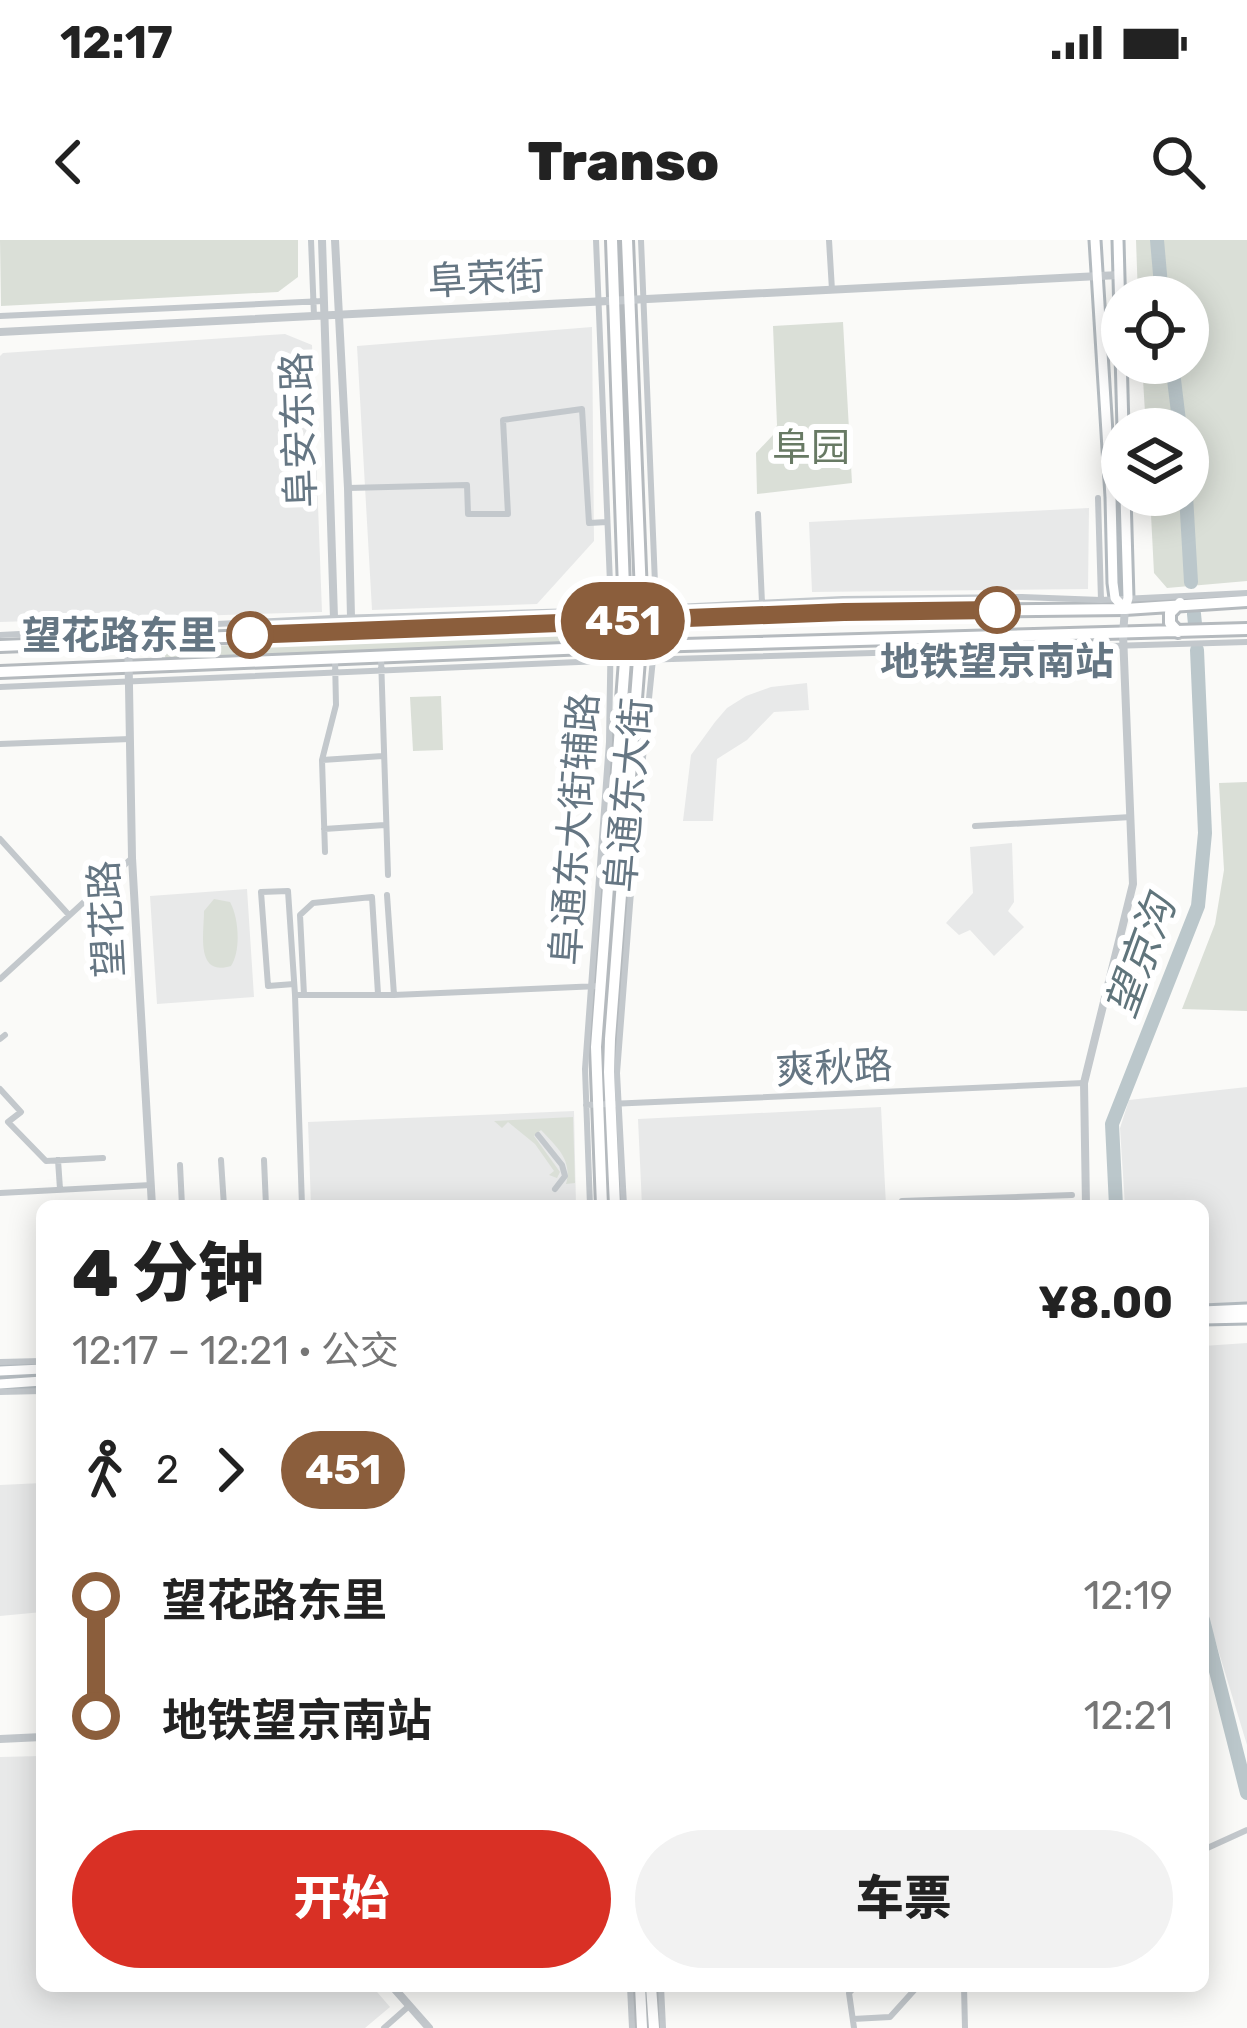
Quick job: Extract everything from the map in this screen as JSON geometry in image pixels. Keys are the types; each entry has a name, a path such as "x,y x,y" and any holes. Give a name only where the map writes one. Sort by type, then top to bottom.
{"main road":[{"name":"阜通东大街","path":"601,1200 591,1105 619,653 612,240"},
{"name":"阜通东大街","path":"620,1200 609,1072 613,981 624,824 649,614 627,240"},
{"path":"1095,240 1122,602"},
{"path":"1118,240 1122,408"},
{"path":"1122,602 1124,516"},
{"path":"0,646 412,622 572,624 649,614 1070,610 1122,602 1247,597"},
{"path":"1178,632 1170,623 1170,613 1180,603"},
{"path":"1070,610 1077,625 1072,634"},
{"path":"572,624 586,632 586,642 575,649"},
{"path":"0,672 171,664 335,666 575,649 647,653 1072,634 1124,640 1247,628"},
{"path":"170,639 159,648 159,658 171,664"},
{"path":"84,643 98,653 98,661 85,668"},
{"path":"1209,1315 1247,1313"},
{"path":"0,1367 36,1365"},
{"path":"0,1388 36,1383"},
{"path":"640,1992 642,2028"},
{"path":"652,1992 658,2028"}],"street":[{"path":"0,316 319,301 311,240"},
{"name":"阜安东路","path":"322,240 319,301 334,618"},
{"name":"阜安东路","path":"335,240 351,617"},
{"path":"0,635 128,635 351,617 412,622 618,615 608,522 596,240"},
{"path":"641,240 649,614 843,599 1022,597 1122,602 1247,597"},
{"path":"829,240 832,291"},
{"name":"阜荣街","path":"0,332 1119,275"},
{"path":"348,488 467,484 468,514 508,514 503,420 582,409 589,523 608,522"},
{"path":"1098,498 1101,600"},
{"path":"758,514 762,603"},
{"path":"334,598 350,598"},
{"path":"1086,1200 1084,1083 1133,884 1122,602"},
{"name":"望花路","path":"128,635 132,858 152,1200"},
{"path":"647,653 1124,640 1247,642"},
{"path":"388,875 381,664 619,653"},
{"path":"0,687 335,666 336,705 322,760 325,852"},
{"path":"0,744 130,740"},
{"path":"322,760 383,756"},
{"path":"975,826 1131,817"},
{"path":"324,829 385,825"},
{"path":"0,838 69,915"},
{"path":"1,975 132,858"},
{"path":"294,984 268,986 261,892 288,890 294,984 299,995"},
{"path":"387,895 394,995"},
{"path":"302,1200 300,915 313,903 372,897 378,995"},
{"path":"299,995 595,986"},
{"name":"爽秋路","path":"591,1105 1084,1083"},
{"path":"0,1089 21,1112 8,1122 46,1161 104,1158"},
{"path":"590,1200 591,1105"},
{"path":"538,1135 562,1165 565,1176 555,1189"},
{"path":"58,1160 60,1190"},
{"path":"221,1160 224,1200"},
{"path":"264,1160 266,1200"},
{"path":"180,1165 182,1200"},
{"path":"0,1192 151,1185"},
{"path":"1008,1200 1072,1195"},
{"path":"0,1388 36,1391"},
{"path":"0,1739 36,1737"},
{"path":"1209,1847 1247,1830"},
{"path":"397,1992 429,2028"},
{"path":"630,1992 632,2028"},
{"path":"658,2028 661,1992"},
{"path":"851,1992 854,2024 890,2017 913,1992"},
{"path":"964,1992 965,2028"},
{"path":"385,2028 410,2006"}],"shaded area":[{"path":"592,327 594,541 537,604 372,610 357,346"},
{"path":"285,334 312,345 322,612 0,622 0,356"},
{"path":"1089,508 1088,589 812,592 809,522"},
{"path":"807,683 809,710 774,712 747,740 717,759 713,821 683,821 691,755 727,708 771,687"},
{"path":"1012,843 1014,902 1008,911 1024,927 994,956 970,930 959,935 946,923 973,893 970,847"},
{"path":"247,889 254,997 157,1004 150,896"},
{"path":"1247,1087 1247,1302 1209,1304 1209,1200 1125,1200 1120,1128 1129,1100"},
{"path":"881,1107 886,1200 642,1200 638,1119"},
{"path":"574,1111 576,1200 311,1200 308,1122"},
{"path":"1247,1343 1247,1745 1209,1620 1209,1346"},
{"path":"36,1483 36,1613 0,1616 0,1485"},
{"path":"36,1756 36,1992 377,1992 390,2007 365,2028 0,2028 0,1757"}],"green space":[{"path":"0,240 298,240 298,277 278,292 1,306"},
{"path":"1136,240 1247,240 1247,581 1167,588 1154,573 1151,516 1209,516 1209,408 1145,408 1143,384 1209,384 1209,276 1137,276"},
{"name":"阜园","path":"843,322 852,483 757,494 756,453 777,425 773,326"},
{"path":"577,630 582,634 579,642 166,659 163,651 165,648"},
{"path":"441,696 443,750 413,751 410,697"},
{"path":"1247,782 1247,1011 1182,1009 1215,924 1224,870 1219,783"},
{"path":"214,899 230,902 235,917 234,960 231,966 220,968 207,959 203,941 204,911"},
{"path":"573,1117 575,1183 566,1184 565,1161 541,1130 534,1136 560,1172 557,1178 549,1175 554,1171 535,1144 508,1122 502,1128 494,1121"}],"waterway":[{"name":"望京沟","path":"1157,240 1160,276"},
{"name":"望京沟","path":"1175,384 1177,408"},
{"name":"望京沟","path":"1187,516 1191,582"},
{"name":"望京沟","path":"1194,614 1195,624"},
{"name":"望京沟","path":"1116,1200 1112,1124 1198,906 1205,833 1197,650"},
{"name":"望京沟","path":"1209,1644 1247,1793"}],"bus line":[{"name":"451","path":"250,635 997,610"}],"place":[{"name":"地铁望京南站","path":"997,610"},
{"name":"望花路东里","path":"250,635"}]}
